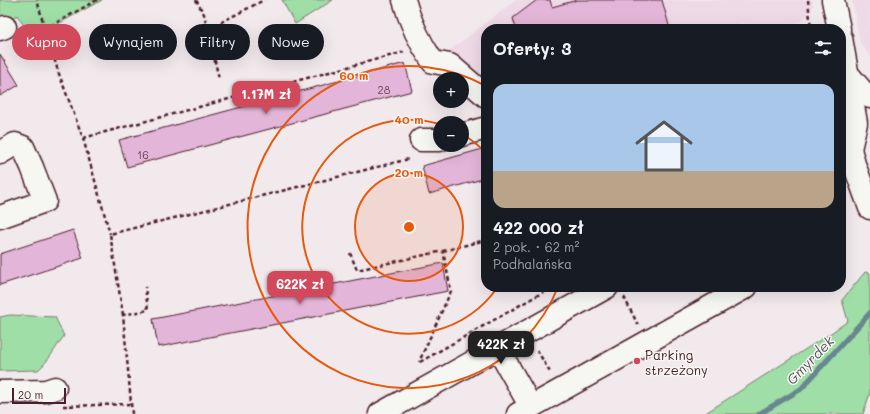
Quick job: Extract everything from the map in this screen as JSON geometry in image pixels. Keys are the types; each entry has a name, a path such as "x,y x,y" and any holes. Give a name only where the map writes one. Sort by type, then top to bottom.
{"street":[{"path":"404,0 423,46 433,62 450,65 481,92"},
{"path":"824,0 832,24"},
{"path":"833,0 834,24"},
{"path":"846,70 856,123 849,155 870,208"},
{"path":"847,73 863,92 870,97"},
{"path":"469,133 481,129"},
{"path":"849,155 870,138"},
{"path":"0,153 15,144 22,147 32,167 45,201 0,217"},
{"path":"380,414 497,347 610,292"},
{"path":"497,347 525,410 737,292"},
{"path":"0,392 46,391 54,388"}],"path":[{"path":"37,0 44,24"},
{"path":"55,24 97,0"},
{"path":"196,0 204,14 207,24"},
{"path":"218,24 264,0"},
{"path":"808,0 810,24"},
{"path":"2,28 12,40"},
{"path":"83,138 423,46"},
{"path":"55,60 83,138 110,234 122,315 132,414"},
{"path":"215,60 219,79"},
{"path":"110,234 409,159"},
{"path":"350,253 357,270 481,241"},
{"path":"443,251 451,291 419,362 543,292"},
{"path":"122,315 148,310 145,287"},
{"path":"615,292 646,342"},
{"path":"537,350 561,390"},
{"path":"90,406 131,404"}],"shaded area":[{"path":"516,0 812,0 813,7 802,21 792,24 484,24"},
{"path":"852,0 870,0 870,56 860,43"},
{"path":"481,27 481,76 449,51"}],"green space":[{"path":"0,0 102,0 58,24 23,24 17,15 0,25"},
{"path":"282,0 333,0 295,24"},
{"path":"865,272 870,273 870,393 863,414 704,414 848,321 842,300"},
{"path":"10,315 55,317 64,336 49,358 38,370 0,371 0,317"}],"building":[{"path":"537,0 550,0 552,7 577,0 662,0 669,24 515,24 513,18"},
{"path":"0,54 19,85 0,96"},
{"path":"405,63 412,91 127,167 119,140"},
{"path":"481,149 481,179 429,194 422,166"},
{"path":"73,230 83,258 0,285 0,254"},
{"path":"443,263 448,291 158,347 153,319"}],"waterway":[{"name":"Gmyrdek","path":"759,414 801,389 870,313"}],"place":[{"name":"Parking strzeżony","path":"637,361"}]}
